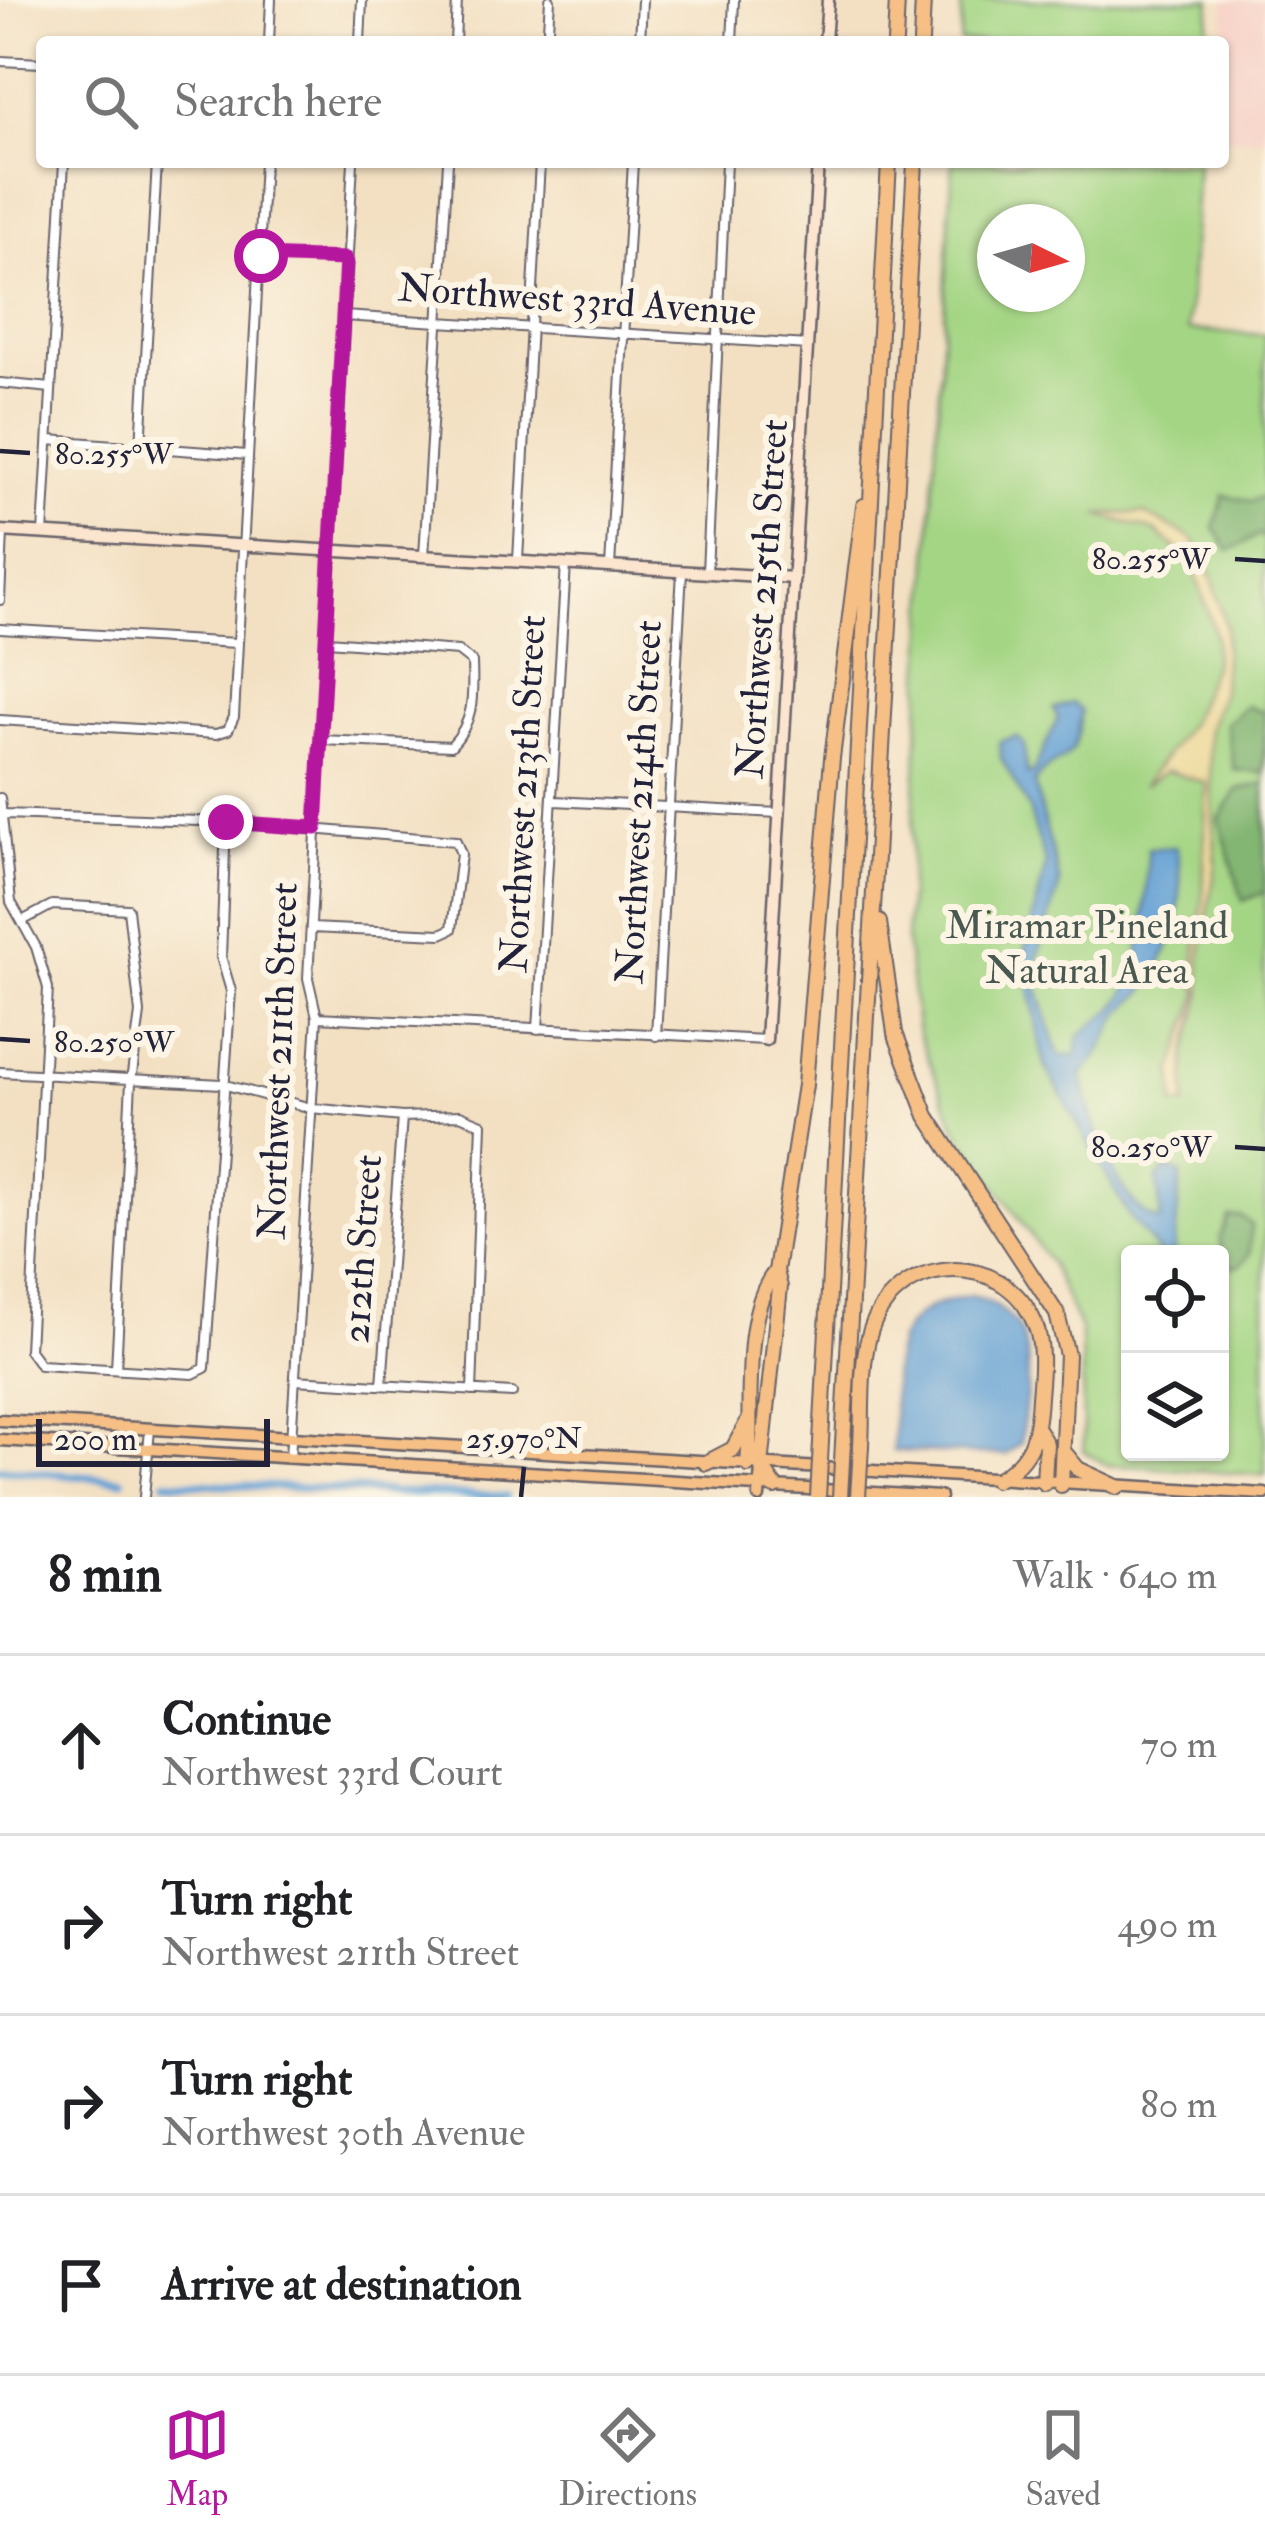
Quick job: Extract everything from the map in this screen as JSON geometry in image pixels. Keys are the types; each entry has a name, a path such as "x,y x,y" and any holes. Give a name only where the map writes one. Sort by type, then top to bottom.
{"highway":[{"path":"895,36 897,0"},
{"path":"921,36 923,0"},
{"path":"818,1497 889,168"},
{"path":"840,1497 915,168"},
{"path":"754,1466 780,1287 776,1271 807,1071 839,693 861,517 872,478"},
{"path":"874,887 888,1002 914,1085 942,1142 1058,1314 1066,1355 1063,1451 1052,1490"},
{"path":"858,1497 866,1358 881,1308 899,1288 946,1269 995,1278 1030,1314 1041,1353 1038,1430 1025,1461 996,1480"},
{"path":"757,1491 747,1423 764,1285 776,1271"},
{"path":"706,1463 731,1451 747,1423"},
{"path":"1038,1430 1046,1444 1052,1490"},
{"path":"1063,1451 1078,1469 1117,1487"}],"main road":[{"path":"0,1420 996,1480 1052,1490 1117,1487 1265,1494"},
{"path":"0,1440 757,1491 940,1497"},
{"path":"428,1445 448,1467"},
{"path":"448,1467 469,1448"},
{"path":"584,1478 604,1473 616,1456"},
{"path":"754,1466 757,1491"}],"street":[{"path":"269,36 272,0"},
{"path":"360,36 362,0"},
{"path":"455,36 457,0"},
{"path":"547,36 550,0"},
{"path":"640,36 642,0"},
{"path":"732,36 734,0"},
{"path":"825,36 828,0"},
{"path":"0,61 36,63"},
{"path":"43,534 64,168"},
{"path":"141,447 157,168"},
{"path":"0,720 178,732 228,730 234,717 264,168"},
{"name":"Northwest 211th Street","path":"290,1458 317,1017 308,978 310,928 353,168"},
{"path":"424,556 448,168"},
{"name":"Northwest 213th Street","path":"518,560 540,168"},
{"path":"610,567 633,168"},
{"path":"707,572 726,168"},
{"name":"Northwest 215th Street","path":"766,1040 818,168"},
{"path":"261,256 346,259"},
{"name":"Northwest 33rd Avenue","path":"343,316 808,345"},
{"path":"0,383 51,388"},
{"path":"49,440 247,455"},
{"path":"0,600 2,531 794,578"},
{"name":"Northwest 213th Street","path":"538,1029 566,564"},
{"name":"Northwest 214th Street","path":"656,1036 682,571"},
{"path":"0,629 236,643"},
{"path":"322,740 451,746 468,728 473,698 472,662 458,651 328,641"},
{"path":"0,798 11,902 24,920 48,988 32,1360 40,1366 193,1374 205,1368 231,991 221,958 226,822"},
{"path":"555,801 779,813"},
{"path":"5,814 226,822 456,841 461,854 452,929 441,934 310,928"},
{"path":"24,920 52,905 128,910 140,1013 130,1082 116,1369"},
{"path":"317,1017 766,1040"},
{"path":"0,1072 223,1084 311,1108 402,1117 460,1115 482,1124 472,1391"},
{"name":"212th Street","path":"382,1385 402,1117"},
{"path":"295,1380 512,1393"},
{"path":"145,1497 150,1429"}],"shaded area":[{"path":"1225,0 1265,0 1265,139 1229,137 1229,36 1224,36"}],"green space":[{"path":"962,0 1211,0 1208,36 960,36"},
{"name":"Miramar Pineland Natural Area","path":"953,168 1197,168 1188,330 1265,335 1265,1475 1107,1465 1084,1451 1081,1331 1050,1263 956,1128 918,1033 906,940"},
{"path":"1224,495 1252,501 1265,496 1265,539 1259,535 1229,551 1214,528"},
{"path":"1246,706 1265,713 1263,773 1234,770 1226,724"},
{"path":"1265,784 1265,892 1243,901 1219,819 1237,790"},
{"path":"1241,1216 1251,1225 1250,1254 1240,1266 1229,1267 1229,1245 1221,1245 1229,1217"}],"sand":[{"path":"1143,513 1194,539 1212,576 1226,627 1222,692 1208,729 1216,865 1200,961 1202,994 1186,1055 1186,1105 1174,1105 1173,1070 1199,993 1193,974 1203,902 1206,783 1167,771 1143,786 1190,722 1213,666 1216,636 1191,561 1155,531 1097,514"}],"water":[{"path":"1072,703 1081,711 1070,752 1034,782 1060,883 1033,973 1059,1056 1077,1056 1079,1037 1121,999 1142,937 1148,849 1176,847 1179,903 1163,958 1082,1073 1098,1135 1132,1201 1161,1220 1157,1179 1167,1168 1181,1174 1175,1245 1153,1245 1131,1219 1044,1064 1024,956 1046,864 1029,809 1001,758 1000,741 1017,737 1024,744 1027,774 1033,773 1058,718 1053,709"},
{"path":"972,1296 996,1306 1022,1336 1028,1375 1021,1443 1006,1455 893,1451 894,1370 905,1330 918,1315"}],"waterway":[{"path":"0,1469 122,1480"},
{"path":"166,1482 506,1497"}],"route":[{"path":"226,822 316,828 328,641 346,259 261,256"}]}
